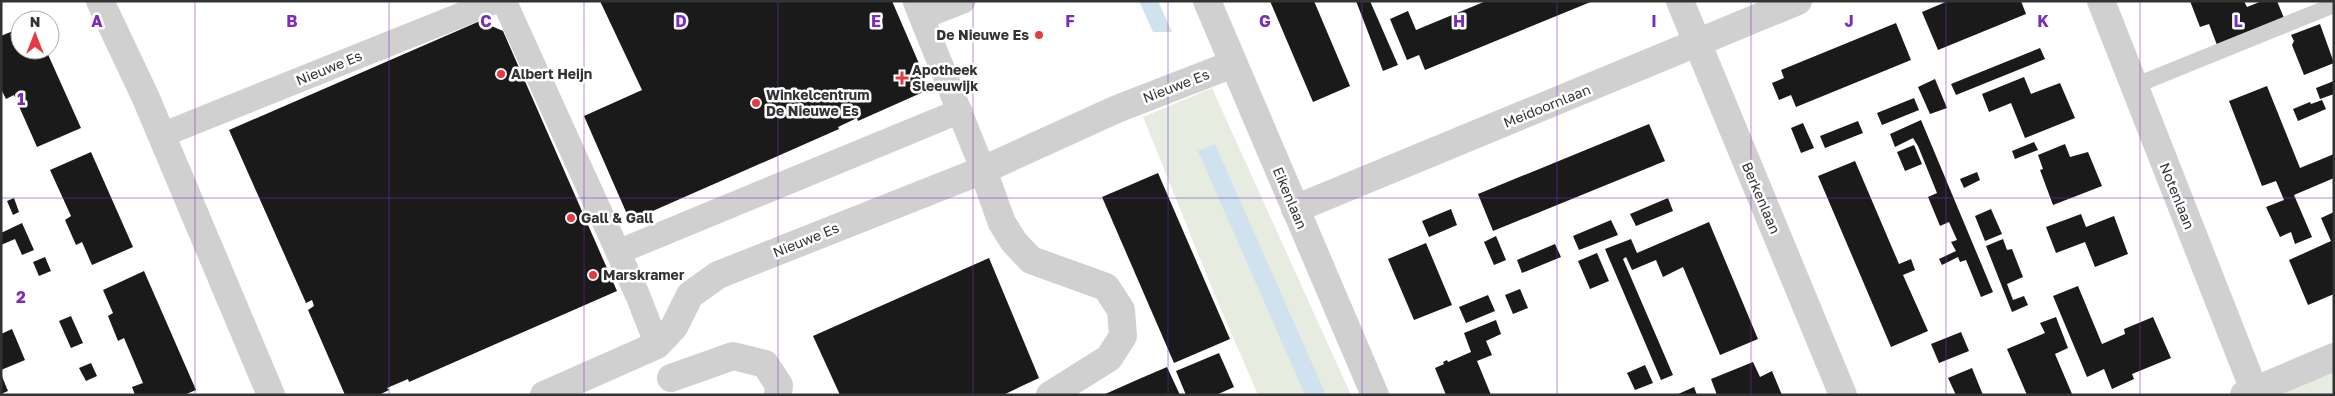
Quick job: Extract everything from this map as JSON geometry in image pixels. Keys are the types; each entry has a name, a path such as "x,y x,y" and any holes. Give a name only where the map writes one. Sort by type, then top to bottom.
{"street":[{"path":"100,1 162,136 271,395"},
{"name":"Nieuwe Es","path":"162,136 496,1"},
{"path":"504,1 618,252 674,387 733,356 765,364 779,386 778,395"},
{"path":"962,1 919,9 960,110 1002,223 1014,242 1031,260 1106,287 1121,310 1123,336 1109,358 1050,395"},
{"name":"Eikenlaan","path":"1206,1 1375,395"},
{"name":"Berkenlaan","path":"1680,1 1842,395"},
{"name":"Meidoornlaan","path":"1295,209 1798,1"},
{"name":"Notenlaan","path":"2101,1 2249,393"},
{"name":"Nieuwe Es","path":"544,395 657,345 674,327 690,295 718,275 983,170 1117,109 1233,64"},
{"path":"618,252 960,110"},
{"path":"2249,393 2334,357"}],"lane":[{"path":"2134,86 2334,5"}],"shaded area":[{"path":"1212,88 1351,395 1258,395 1214,293 1143,117"},
{"path":"2334,371 2334,395 2278,395"}],"water":[{"path":"1139,1 1158,1 1172,32 1153,32"},
{"path":"1215,144 1326,395 1305,395 1198,151"}],"building":[{"name":"Winkelcentrum De Nieuwe Es","path":"600,1 892,1 930,89 858,121 857,118 838,127 839,129 630,221 584,116 642,90"},
{"path":"1270,1 1314,1 1350,86 1313,102"},
{"path":"1356,1 1370,1 1398,65 1383,71"},
{"path":"1486,1 1593,1 1425,70 1419,55 1407,60 1390,19 1408,11 1416,30"},
{"path":"1948,1 2021,1 2026,14 1938,50 1922,12"},
{"path":"2190,1 2244,1 2247,7 2262,1 2277,1 2284,18 2217,45 2209,24 2200,27"},
{"path":"480,21 503,31 617,291 409,382 408,379 387,388 389,390 379,395 345,395 308,310 314,306 312,300 306,303 229,130"},
{"path":"1896,23 1911,60 1796,107 1791,95 1779,100 1772,83 1784,78 1781,70"},
{"path":"2320,24 2334,63 2304,75 2292,45 2294,41 2291,35"},
{"path":"10,32 10,60 50,60 81,128 37,147 14,95 6,99 1,89 1,36"},
{"path":"2040,48 2045,59 1956,95 1951,84"},
{"path":"2024,77 2031,94 2060,83 2075,118 2025,138 2011,103 1989,112 1982,94"},
{"path":"1935,79 1947,108 1930,114 1918,87"},
{"path":"2334,81 2334,94 2320,99 2316,88"},
{"path":"2267,86 2300,168 2334,154 2334,178 2294,195 2312,237 2295,244 2291,232 2280,237 2266,207 2284,200 2276,181 2262,186 2229,101"},
{"path":"1914,98 1919,110 1882,125 1877,113"},
{"path":"2322,100 2326,109 2298,121 2293,109 2310,102 2311,104"},
{"path":"1921,120 1993,292 1981,297 1966,260 1960,262 1958,257 1942,265 1939,259 1956,251 1951,242 1957,240 1949,222 1940,226 1928,197 1937,193 1918,146 1913,138 1895,147 1890,134"},
{"path":"1858,121 1863,133 1825,148 1820,136"},
{"path":"1803,123 1814,148 1801,153 1791,128"},
{"path":"1649,124 1665,161 1493,231 1478,194"},
{"path":"2034,142 2038,150 2015,159 2012,151"},
{"path":"2065,144 2070,157 2088,152 2102,186 2053,205 2040,170 2043,169 2038,155"},
{"path":"1914,145 1922,164 1905,171 1897,152"},
{"path":"91,152 133,247 92,265 82,242 76,245 65,220 71,216 50,170"},
{"path":"1855,161 1899,264 1911,259 1915,270 1903,275 1928,331 1891,347 1818,176"},
{"path":"1977,172 1980,180 1964,188 1960,179"},
{"path":"1158,173 1230,339 1174,363 1102,197"},
{"path":"14,198 19,212 13,215 7,201"},
{"path":"1668,198 1673,211 1636,226 1630,214"},
{"path":"1451,209 1457,225 1429,237 1422,221"},
{"path":"1991,209 2002,234 1985,241 1975,216"},
{"path":"2334,212 2334,294 2308,305 2289,260 2331,241 2321,218"},
{"path":"2081,214 2086,227 2114,216 2128,254 2095,267 2085,242 2056,253 2046,227"},
{"path":"1611,220 1618,235 1579,250 1573,236"},
{"path":"1709,222 1758,339 1720,355 1683,267 1663,277 1656,260 1632,270 1626,257 1623,259 1673,375 1661,380 1605,249 1631,239 1637,253"},
{"path":"22,223 34,250 22,255 15,239 1,245 1,233"},
{"path":"1496,236 1506,260 1494,265 1484,242"},
{"path":"2003,239 2007,250 2012,249 2023,277 2007,284 2013,300 2024,296 2028,305 2012,312 1986,246"},
{"path":"1426,243 1452,305 1414,320 1388,259"},
{"path":"1555,244 1561,257 1522,273 1517,260"},
{"path":"1597,253 1609,281 1590,289 1578,261"},
{"path":"45,257 51,271 39,276 33,262"},
{"path":"989,258 1039,378 1003,395 840,395 813,336"},
{"path":"144,271 196,390 184,395 135,395 132,387 143,383 124,338 118,341 108,316 113,313 103,290"},
{"path":"2078,286 2102,344 2125,334 2124,329 2153,317 2171,358 2132,374 2134,379 2112,389 2104,369 2087,377 2053,296"},
{"path":"1520,289 1528,308 1513,314 1505,295"},
{"path":"1488,295 1495,311 1466,323 1459,307"},
{"path":"71,316 83,343 71,348 59,321"},
{"path":"2056,317 2068,348 2055,354 2072,394 2027,395 2007,349 2045,333 2040,323"},
{"path":"1496,320 1501,334 1486,341 1492,355 1477,361 1491,395 1446,395 1435,368 1444,364 1443,362 1447,360 1448,362 1471,352 1464,333"},
{"path":"12,329 25,360 1,370 1,334"},
{"path":"1961,332 1969,351 1939,363 1931,344"},
{"path":"1219,353 1234,387 1216,395 1186,395 1176,371"},
{"path":"1753,362 1760,377 1772,371 1782,395 1717,395 1711,379"},
{"path":"91,363 97,376 86,381 79,368"},
{"path":"1645,365 1653,383 1635,390 1627,373"},
{"path":"1167,367 1180,395 1103,395 1139,379"},
{"path":"1972,368 1983,395 1956,395 1948,378"},
{"path":"1,374 8,391 1,394"},
{"path":"1694,387 1697,395 1676,395"}],"place":[{"name":"De Nieuwe Es","path":"1039,35"},
{"name":"Albert Heijn","path":"501,74"},
{"name":"Apotheek Sleeuwijk","path":"902,78"},
{"name":"Winkelcentrum De Nieuwe Es","path":"756,103"},
{"name":"Gall & Gall","path":"571,218"},
{"name":"Marskramer","path":"593,275"}]}
